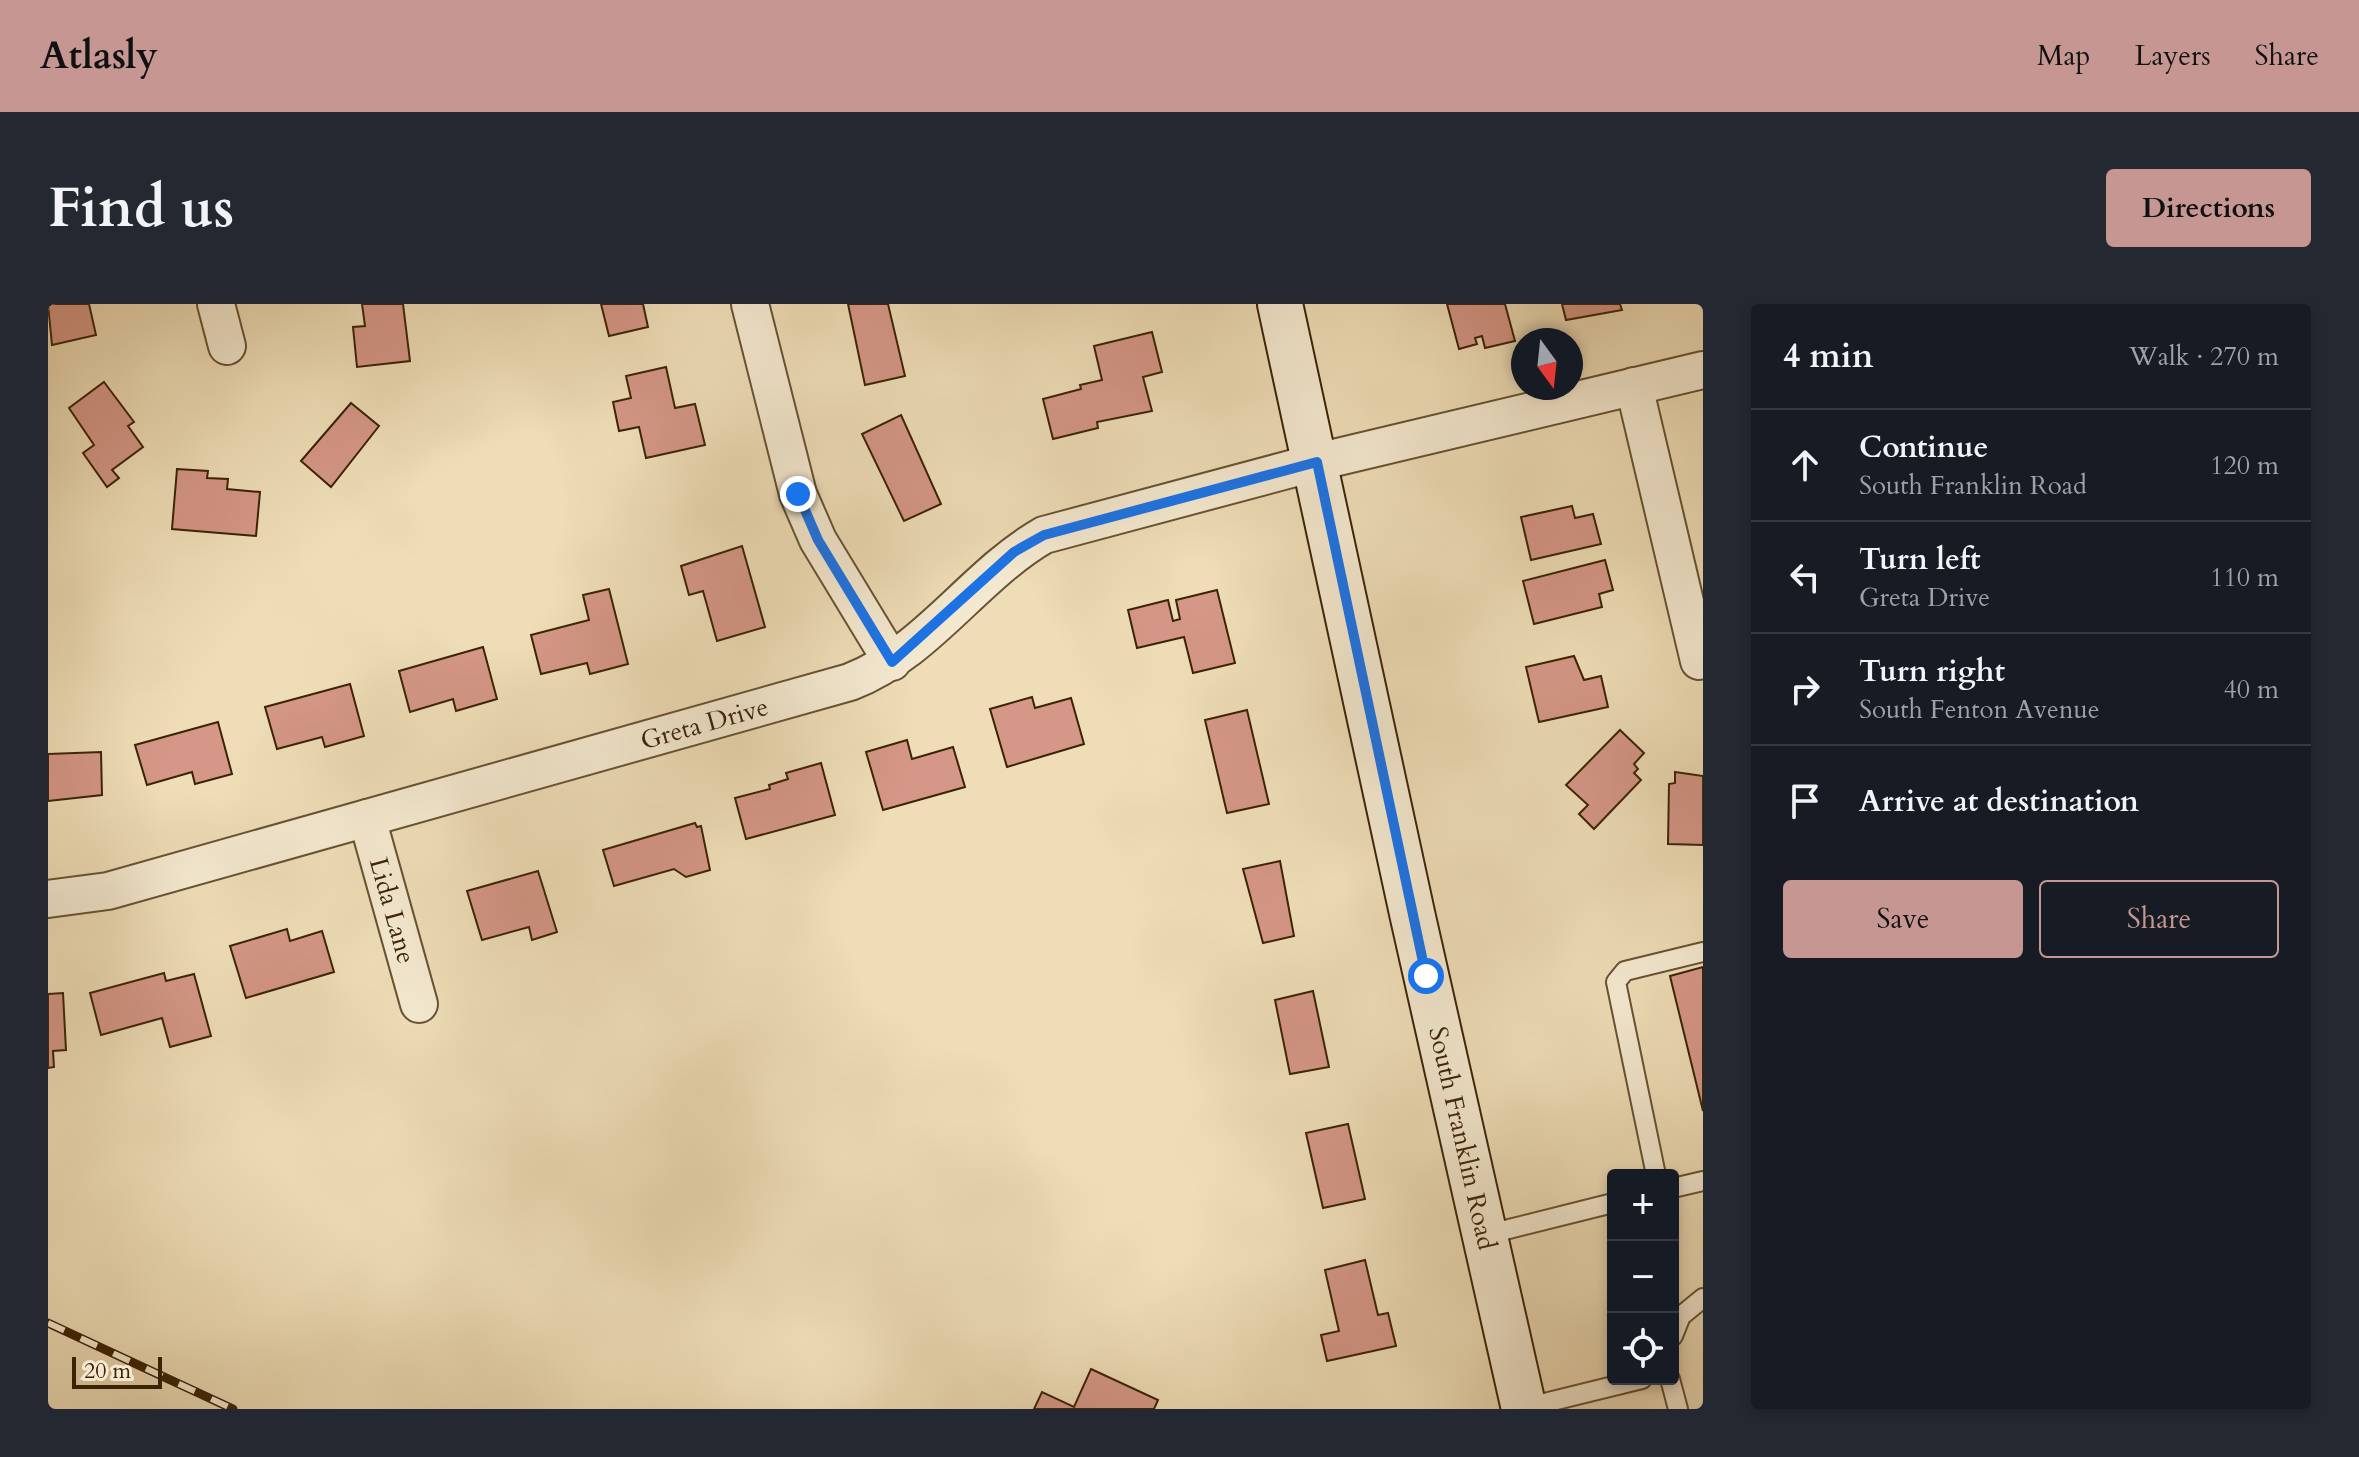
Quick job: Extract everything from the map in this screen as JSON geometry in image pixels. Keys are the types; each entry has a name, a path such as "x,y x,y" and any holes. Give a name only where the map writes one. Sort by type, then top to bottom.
{"main road":[{"name":"South Franklin Road","path":"1280,304 1317,462 1412,913 1524,1408"}],"street":[{"path":"216,304 227,346"},
{"path":"750,304 798,494 818,540 892,662"},
{"name":"Greta Drive","path":"48,899 108,891 850,682 892,662 1014,552 1044,535 1317,462 1703,370"},
{"path":"1634,386 1699,661"},
{"name":"Lida Lane","path":"367,818 419,1004"}],"lane":[{"path":"1655,1169 1616,982 1625,971 1703,952"},
{"path":"1679,1187 1703,1181"},
{"path":"1485,1235 1607,1204"},
{"path":"1679,1321 1703,1298"},
{"path":"1524,1408 1618,1385"},
{"path":"1672,1385 1678,1409"}],"building":[{"path":"48,304 89,304 96,335 52,345"},
{"path":"362,304 403,304 410,361 357,367 353,327 365,326"},
{"path":"601,304 643,304 648,327 609,336"},
{"path":"848,304 888,304 905,376 865,385"},
{"path":"1447,304 1505,304 1511,328 1511,342 1485,348 1482,336 1475,338 1477,344 1459,349"},
{"path":"1562,304 1620,304 1622,310 1566,320"},
{"path":"1152,332 1162,372 1143,377 1152,411 1097,422 1098,428 1053,439 1043,399 1102,380 1094,346"},
{"path":"666,367 675,408 695,404 705,445 646,458 639,427 619,431 613,402 631,398 626,376"},
{"path":"104,382 134,422 128,426 143,447 112,470 119,478 107,487 83,453 94,445 69,408"},
{"path":"351,403 379,426 331,487 301,461"},
{"path":"901,415 941,504 904,521 862,434"},
{"path":"177,469 208,471 207,478 228,479 227,489 260,492 256,536 172,529"},
{"path":"1572,506 1575,518 1593,514 1601,544 1531,560 1521,517"},
{"path":"742,546 765,627 717,641 703,591 689,595 681,566"},
{"path":"1605,560 1613,590 1599,594 1602,607 1534,624 1523,581"},
{"path":"609,589 628,664 590,674 587,663 541,674 531,635 589,620 583,595"},
{"path":"1217,590 1235,663 1193,673 1184,637 1137,648 1128,610 1168,600 1173,621 1180,619 1176,600"},
{"path":"483,647 497,699 456,711 453,699 410,712 399,671"},
{"path":"1574,656 1584,680 1601,676 1608,707 1539,722 1526,667"},
{"path":"350,684 364,736 325,747 322,737 277,749 265,707"},
{"path":"1032,697 1035,708 1071,698 1084,744 1007,767 990,709"},
{"path":"1247,710 1269,804 1227,813 1205,720"},
{"path":"218,722 232,774 195,784 192,772 147,785 135,745"},
{"path":"1620,730 1644,753 1634,764 1638,769 1634,773 1641,780 1594,829 1579,814 1588,805 1566,785"},
{"path":"907,740 912,759 953,747 965,787 883,810 866,752"},
{"path":"101,752 102,795 48,801 48,754"},
{"path":"821,763 835,815 746,839 735,798 770,789 769,785 788,779 786,773"},
{"path":"1675,772 1703,776 1703,845 1668,844 1669,784 1675,783"},
{"path":"695,823 697,827 701,826 710,870 686,877 674,869 614,886 603,850"},
{"path":"1280,861 1294,936 1263,943 1243,869"},
{"path":"538,871 557,932 532,940 529,927 482,940 467,891"},
{"path":"287,929 290,941 322,931 334,972 246,998 230,946"},
{"path":"1703,967 1703,1111 1670,976"},
{"path":"164,973 166,981 194,974 211,1036 170,1047 162,1018 101,1035 90,993"},
{"path":"1313,991 1329,1067 1290,1074 1275,1000"},
{"path":"63,993 66,1050 53,1051 54,1067 48,1068 48,994"},
{"path":"1348,1124 1365,1199 1323,1208 1306,1133"},
{"path":"1365,1260 1378,1315 1388,1313 1396,1346 1327,1361 1321,1335 1339,1331 1325,1270"},
{"path":"1091,1369 1158,1400 1154,1409 1034,1409 1042,1392 1074,1407"}],"railway":[{"path":"48,1323 233,1409"}],"route":[{"path":"798,494 818,540 892,662 1014,552 1044,535 1317,462 1426,976"}]}
